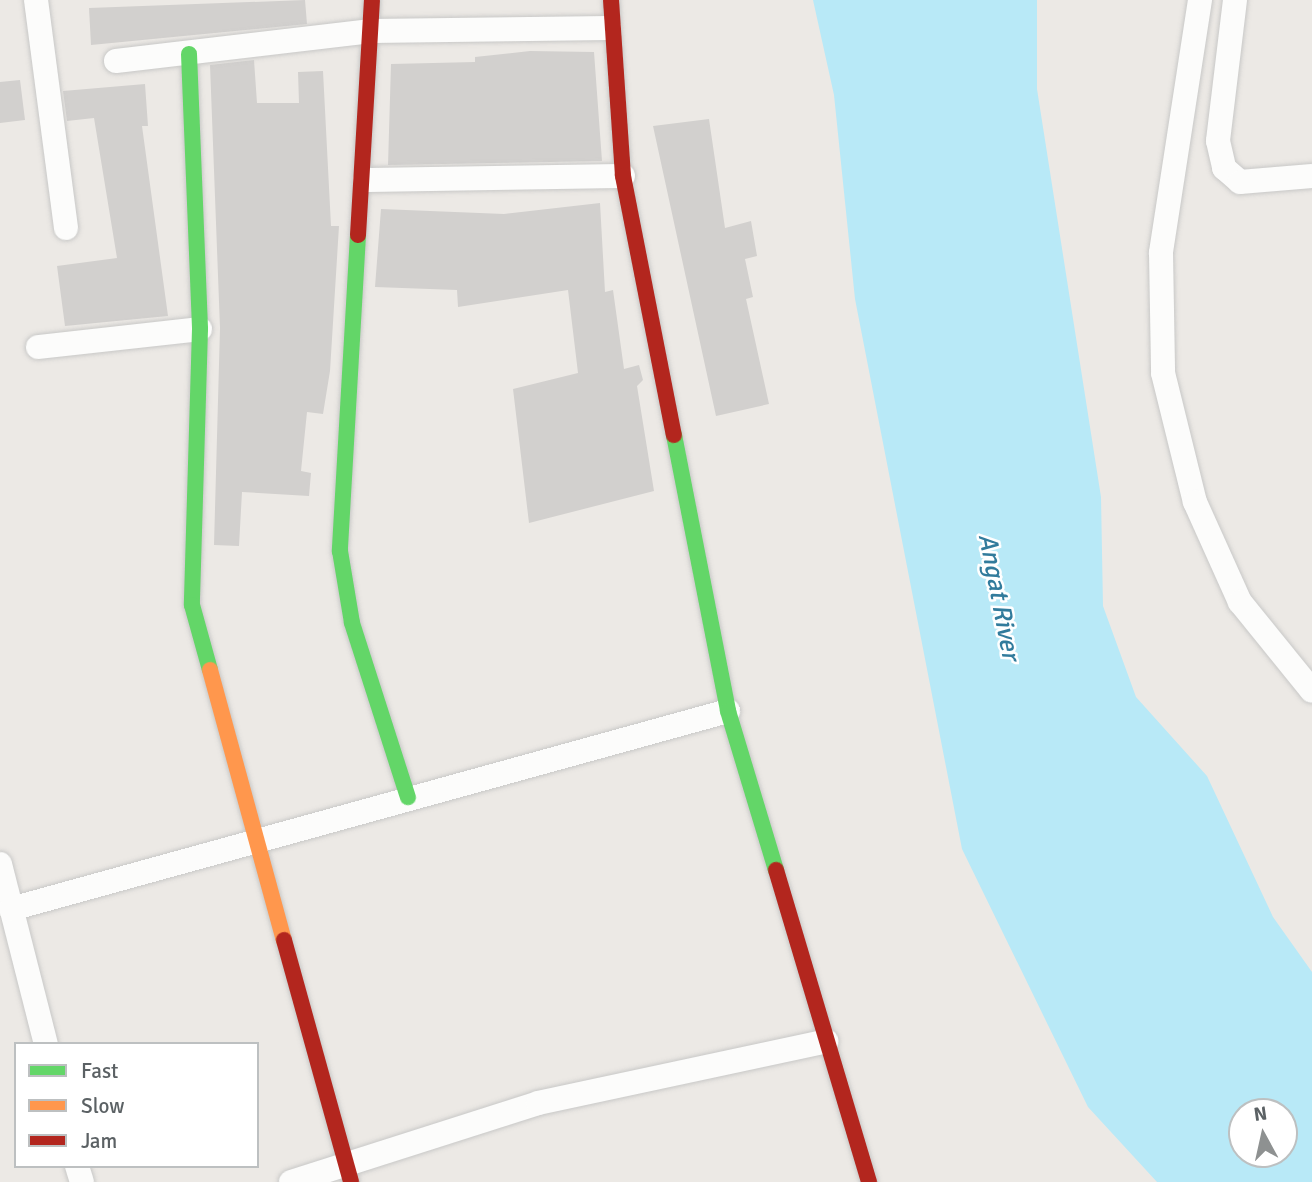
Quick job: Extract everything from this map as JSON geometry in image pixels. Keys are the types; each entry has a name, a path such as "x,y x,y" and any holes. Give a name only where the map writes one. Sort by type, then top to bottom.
{"street":[{"path":"36,0 66,228"},
{"path":"372,0 365,180 340,551 352,623 408,797"},
{"path":"611,0 609,27 623,176 728,711 869,1182"},
{"path":"1200,0 1161,253 1163,373 1195,502 1240,602 1312,691"},
{"path":"1236,0 1218,141 1224,168 1240,182 1312,176"},
{"path":"116,61 371,31 609,27"},
{"path":"189,54 200,329 191,605 348,1174"},
{"path":"365,180 623,176"},
{"path":"38,347 200,329"},
{"path":"11,909 255,839 728,711"},
{"path":"0,864 45,1042"},
{"path":"291,1182 348,1174 538,1103 825,1041"}],"water":[{"name":"Angat River","path":"813,0 1037,0 1037,89 1101,497 1103,606 1136,697 1207,776 1273,917 1312,972 1312,1182 1157,1182 1088,1107 962,849 855,299 834,95"}],"building":[{"path":"305,0 307,24 91,45 89,8"},
{"path":"530,51 594,52 602,161 388,165 391,64 475,62 475,57"},
{"path":"254,60 257,103 299,103 298,72 323,71 331,226 339,226 330,371 323,414 307,412 301,471 311,473 309,496 242,492 239,546 214,545 220,328 210,65"},
{"path":"20,80 25,120 0,123 0,82"},
{"path":"145,84 148,126 142,126 168,316 65,326 57,266 117,258 94,118 67,121 63,91"},
{"path":"709,119 725,228 751,221 757,256 745,259 753,297 746,299 769,404 716,416 653,126"},
{"path":"600,203 605,292 613,290 624,369 639,365 643,380 637,386 654,491 529,523 513,389 578,373 568,290 458,307 457,290 375,287 381,209 504,214"}],"traffic: fast":[{"path":"189,54 200,329 192,605 210,670"},
{"path":"358,235 340,551 352,623 408,797"},
{"path":"674,435 728,711 776,870"}],"traffic: slow":[{"path":"210,670 284,940"}],"traffic: jam":[{"path":"358,235 372,0"},
{"path":"611,0 623,176 674,435"},
{"path":"776,870 869,1182"},
{"path":"284,940 351,1182"}]}
